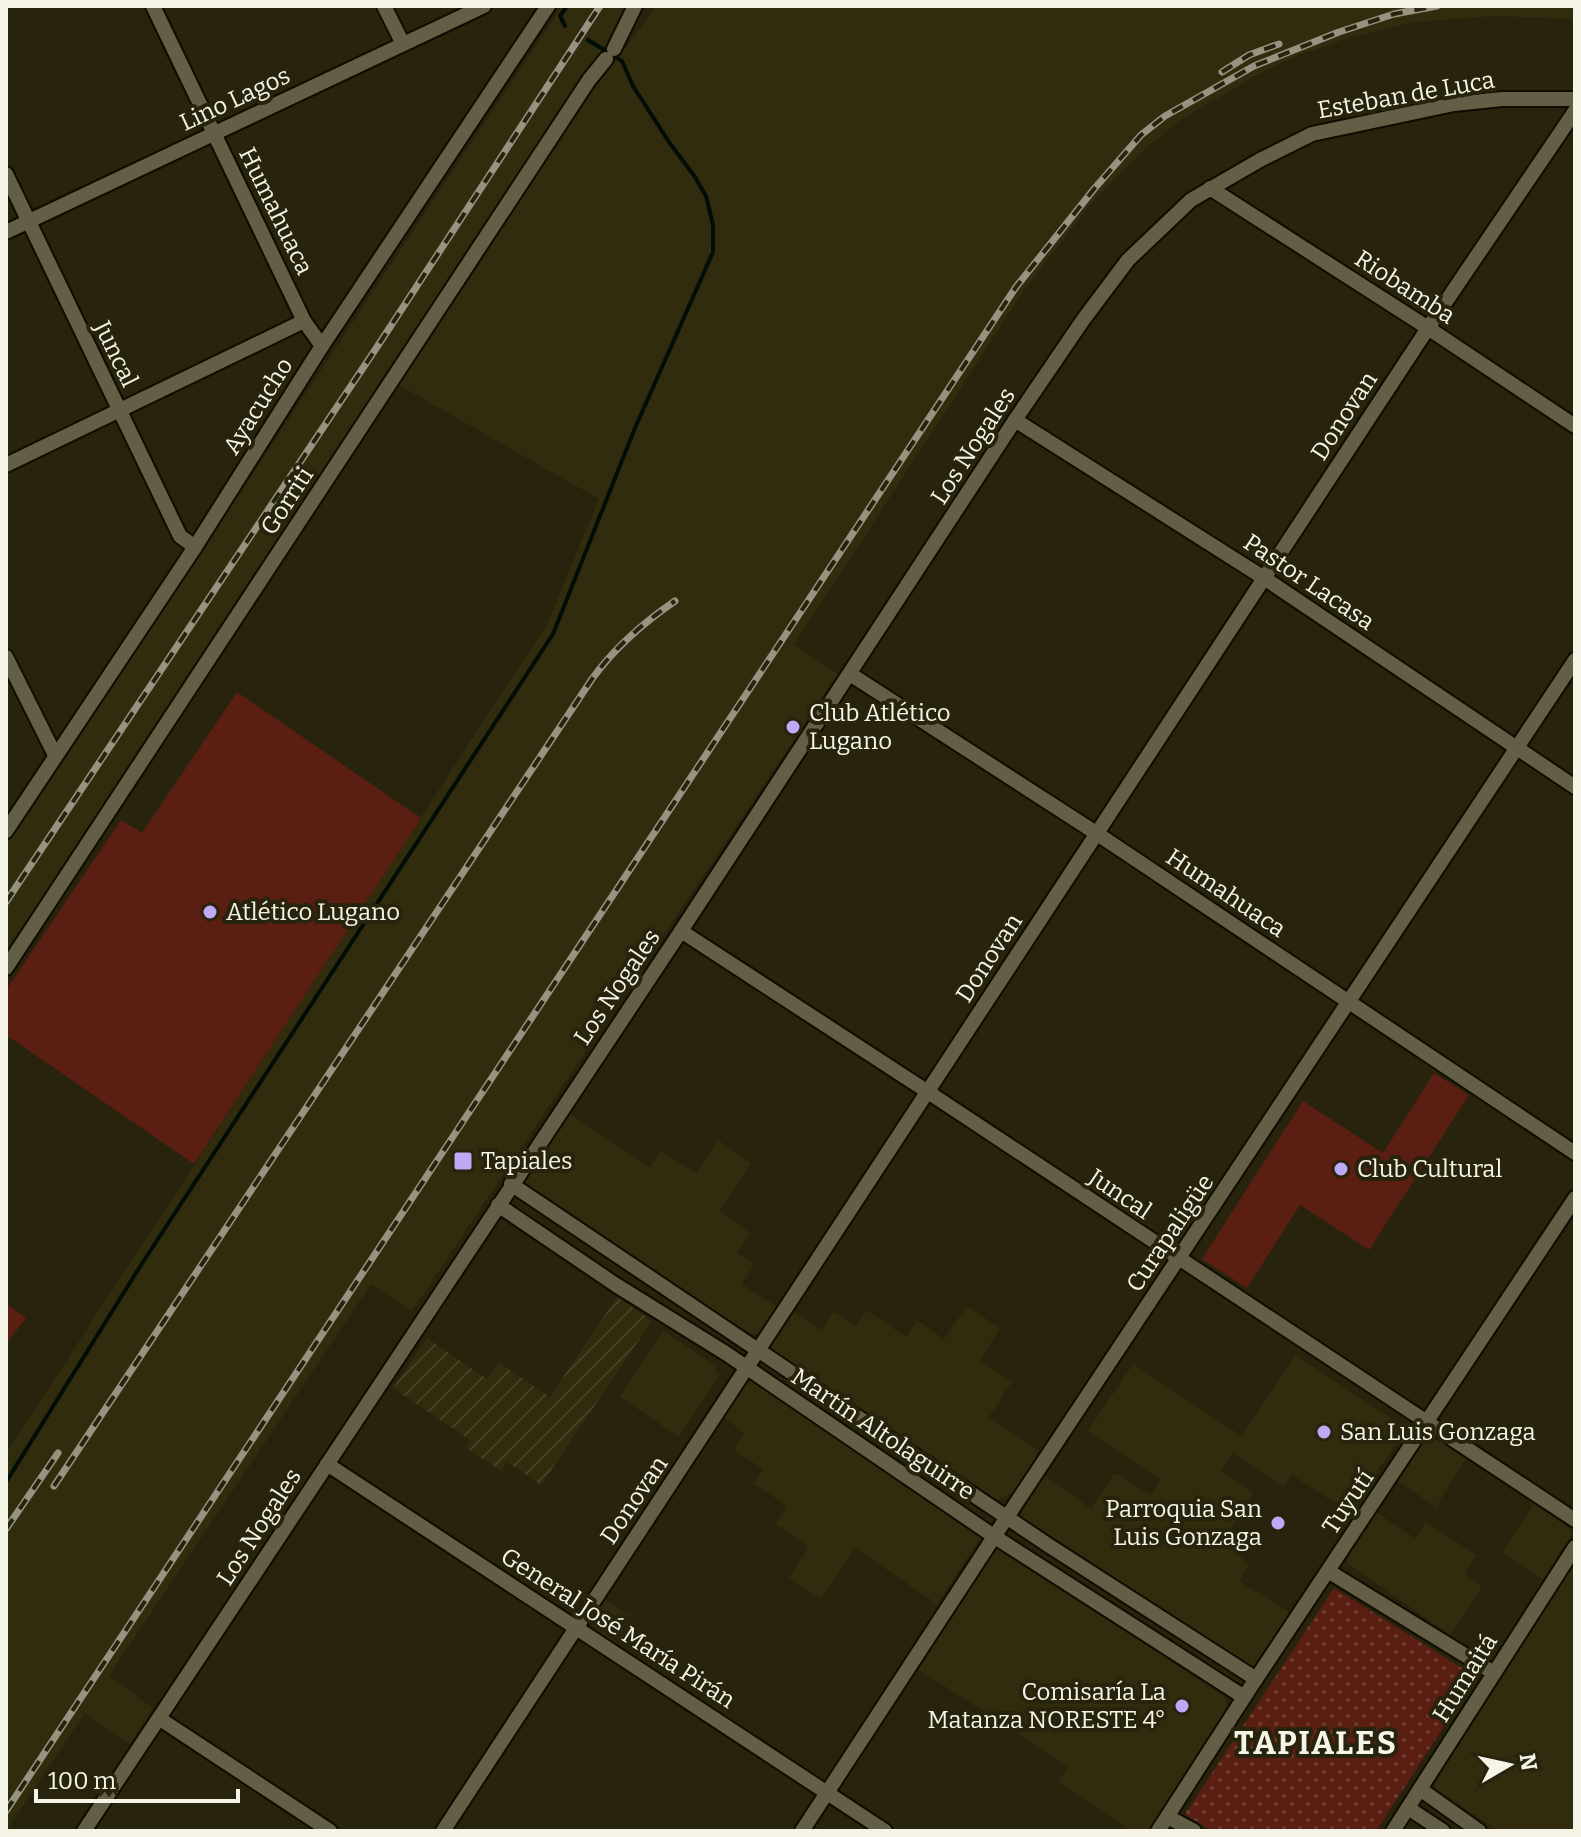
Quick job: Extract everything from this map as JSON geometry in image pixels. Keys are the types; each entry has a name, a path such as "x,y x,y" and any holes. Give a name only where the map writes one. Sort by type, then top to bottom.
{"street":[{"name":"Humahuaca","path":"153,6 304,321 322,346"},
{"path":"384,6 403,44"},
{"name":"Lino Lagos","path":"6,232 484,6"},
{"name":"Ayacucho","path":"6,831 548,6"},
{"name":"Gorriti","path":"6,968 589,80 610,54 635,6"},
{"name":"Esteban de Luca","path":"1210,188 1298,140 1327,130 1454,104 1502,99 1575,99"},
{"name":"Donovan","path":"443,1831 1428,328 1575,111"},
{"name":"Juncal","path":"6,174 180,536 195,547"},
{"name":"Riobamba","path":"1210,188 1575,426"},
{"name":"Los Nogales","path":"84,1831 681,931 1015,420 1128,260 1181,209 1210,188"},
{"path":"6,465 304,321"},
{"name":"Pastor Lacasa","path":"1015,420 1264,578 1575,787"},
{"path":"6,657 12,686 55,755"},
{"name":"Curapaligüe","path":"802,1831 1575,660"},
{"name":"Humahuaca","path":"850,674 1096,833 1575,1153"},
{"name":"Juncal","path":"681,931 1575,1520"},
{"name":"Martín Altolaguirre","path":"511,1184 1007,1517 1256,1679"},
{"name":"Tuyutí","path":"1158,1831 1575,1198"},
{"name":"Martín Altolaguirre","path":"498,1205 748,1369 995,1537 1244,1697"},
{"name":"General José María Pirán","path":"327,1464 885,1831"},
{"name":"Humaitá","path":"1393,1831 1575,1547"},
{"path":"1328,1571 1494,1673"},
{"path":"160,1719 330,1831"},
{"path":"1420,1789 1479,1831"},
{"path":"1408,1808 1443,1831"},
{"path":"1168,1817 1194,1831"}],"shaded area":[{"path":"562,6 631,6 6,954 6,846"},
{"path":"657,6 1575,6 1575,19 1494,16 1415,22 1345,39 1299,55 1257,75 1180,120 1091,203 1023,292 794,645 838,674 412,1311 371,1284 109,1676 153,1708 130,1744 85,1713 6,1831 6,1453 547,624 599,499 399,385 592,92"},
{"name":"Atlético Lugano","path":"237,692 421,818 194,1164 6,1035 6,990 121,820 142,833"},
{"name":"Club Cultural","path":"1434,1073 1469,1095 1369,1250 1300,1205 1247,1288 1202,1259 1303,1101 1383,1153"},
{"path":"564,1110 650,1167 661,1151 696,1173 718,1140 751,1163 719,1211 751,1234 737,1253 754,1265 742,1284 777,1307 760,1333 746,1334 523,1185 521,1179"},
{"path":"617,1297 652,1321 541,1485 507,1462 501,1471 466,1448 470,1440 393,1388 427,1338 487,1379 499,1363 550,1397"},
{"path":"6,1303 26,1318 6,1344"},
{"path":"967,1306 1000,1328 980,1360 1012,1382 989,1417 1039,1451 1013,1492 998,1500 773,1353 770,1344 789,1309 822,1330 834,1312 855,1326 866,1310 906,1337 917,1320 944,1339"},
{"path":"664,1331 717,1367 715,1371 720,1375 679,1437 620,1397"},
{"path":"1296,1355 1406,1428 1350,1513 1292,1475 1284,1486 1233,1452 1220,1471 1253,1493 1231,1527 1244,1536 1234,1553 1250,1564 1239,1581 1292,1614 1258,1665 1249,1666 1023,1518 1021,1508 1041,1473 1091,1509 1114,1473 1151,1495 1160,1479 1088,1431 1133,1364 1242,1436"},
{"path":"751,1381 982,1535 937,1604 855,1548 821,1599 789,1577 809,1546 776,1524 787,1506 754,1484 763,1469 734,1450 744,1433 723,1417 746,1383"},
{"path":"1426,1434 1467,1457 1436,1507 1396,1480"},
{"path":"1534,1504 1569,1528 1572,1534 1543,1579 1502,1552"},
{"path":"1376,1512 1415,1538 1426,1522 1477,1555 1465,1574 1482,1586 1450,1635 1347,1563"},
{"path":"993,1548 1001,1549 1226,1698 1227,1713 1148,1831 1132,1831 1058,1782 1068,1766 915,1667"},
{"path":"1575,1553 1575,1831 1499,1831 1436,1789 1434,1780"},
{"path":"1334,1588 1476,1677 1376,1831 1212,1831 1185,1814"},
{"path":"601,1598 629,1615 611,1641 592,1625 592,1613"}],"waterway":[{"path":"565,26 560,16 567,6"},
{"path":"6,1482 141,1265 553,634 635,428 713,252 713,225 706,196 695,177 633,86 622,61 588,40"}],"railway":[{"path":"6,902 377,347 600,6"},
{"path":"6,1811 1016,287 1141,135 1165,116 1254,66 1339,32 1394,14 1437,6"},
{"path":"1222,72 1249,55 1279,44"},
{"path":"54,1486 592,679 630,636 675,601"},
{"path":"6,1529 58,1453"}],"place":[{"name":"Club Atlético Lugano","path":"793,727"},
{"name":"Atlético Lugano","path":"210,912"},
{"name":"Tapiales","path":"463,1161"},
{"name":"Club Cultural","path":"1341,1169"},
{"name":"San Luis Gonzaga","path":"1324,1432"},
{"name":"Parroquia San Luis Gonzaga","path":"1278,1523"},
{"name":"Comisaría La Matanza NORESTE 4°","path":"1182,1706"}],"district":[{"name":"TAPIALES","path":"1316,1743"}]}
